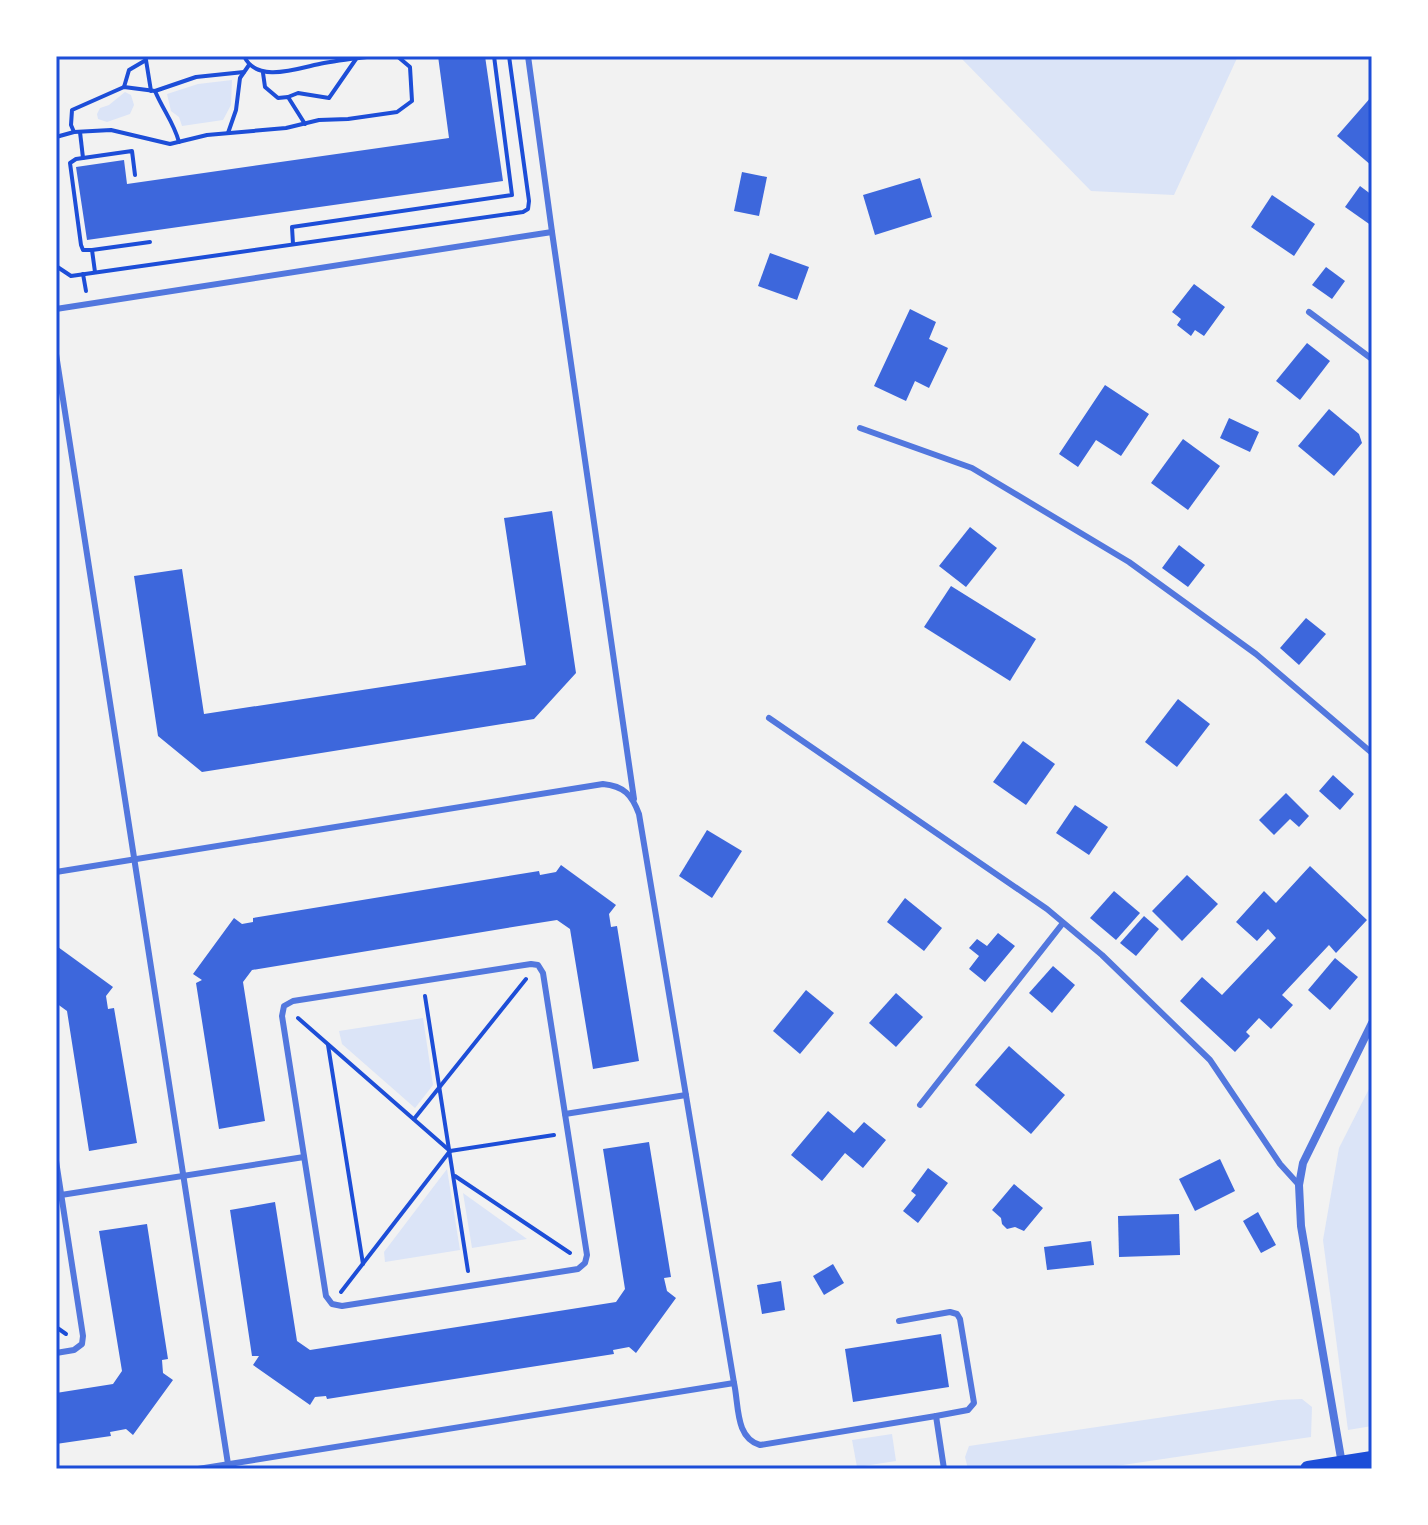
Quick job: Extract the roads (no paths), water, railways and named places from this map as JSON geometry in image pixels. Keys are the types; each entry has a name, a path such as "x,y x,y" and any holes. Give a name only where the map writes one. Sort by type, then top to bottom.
{"main road":[{"path":"1308,1469 1372,1459"}],"street":[{"path":"1342,1464 1301,1226 1299,1185 1303,1163 1372,1023"}],"lane":[{"path":"528,56 634,799 743,1435 749,1442 760,1445 968,1410 974,1403 957,1314 950,1312 899,1321"},
{"path":"56,309 552,232"},
{"path":"1309,312 1372,359"},
{"path":"56,354 228,1464"},
{"path":"860,428 972,468 1129,562 1256,654 1372,753"},
{"path":"769,718 1047,909 1102,955 1210,1060 1280,1164 1299,1185"},
{"path":"56,872 603,784 616,785 634,799"},
{"path":"920,1105 1063,923"},
{"path":"538,965 543,973 565,1114 587,1255 585,1263 578,1269 342,1306 332,1304 326,1296 282,1016 284,1006 293,1001 538,965"},
{"path":"565,1114 686,1095"},
{"path":"61,1195 304,1157"},
{"path":"56,1161 83,1336 82,1344 74,1350 56,1353"},
{"path":"198,1469 734,1383"},
{"path":"936,1416 944,1469"}]}
